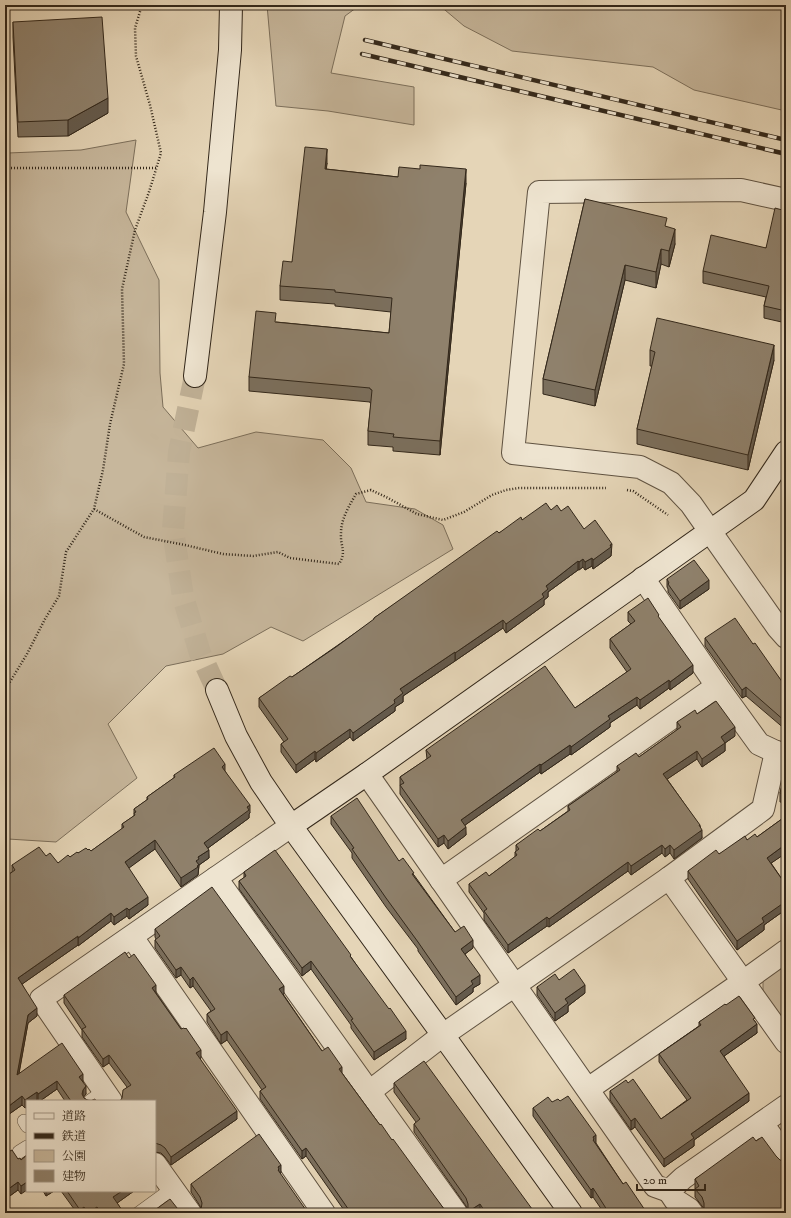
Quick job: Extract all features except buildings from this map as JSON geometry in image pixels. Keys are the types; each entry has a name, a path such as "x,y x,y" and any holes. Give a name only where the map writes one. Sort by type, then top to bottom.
{"street":[{"path":"195,376 215,204 230,50 231,5"},
{"path":"786,200 741,190 539,192 513,453 640,467 670,483 691,504 778,628 786,637"},
{"path":"102,1098 41,999 367,774 754,500 786,452"},
{"path":"370,1092 443,1035 669,878 763,809 781,753 759,744 717,686 643,578"},
{"path":"441,880 717,686"},
{"path":"217,690 236,736 261,782 291,826 571,1213"},
{"path":"367,774 655,1186 670,1201 689,1209 692,1213"},
{"path":"216,878 456,1213"},
{"path":"669,878 786,1042"},
{"path":"132,937 324,1213"},
{"path":"588,1090 786,951"},
{"path":"670,1201 683,1178 786,1106"},
{"path":"762,1123 786,1157"},
{"path":"156,1165 190,1213"}],"lane":[{"path":"139,1213 172,1189"}],"path":[{"path":"5,690 59,596 66,552 94,509 103,470 110,424 124,364 122,289 135,230 161,153 150,105 136,56 135,28 142,5"},
{"path":"5,168 156,168"},
{"path":"94,509 144,537 223,554 253,556 278,552 290,558 339,564 344,557 341,532 346,510 356,494 371,490 417,514 443,520 464,512 492,495 506,490 519,488 606,488"},
{"path":"621,489 633,491 671,517"}],"green space":[{"path":"267,5 360,5 345,16 331,73 414,87 414,125 328,111 276,106"},
{"path":"439,5 786,5 786,111 694,90 653,67 512,51 464,26"},
{"path":"136,140 126,212 159,280 160,373 163,407 198,448 256,432 323,440 351,468 366,502 415,509 443,525 453,549 303,641 271,627 223,654 166,666 108,724 137,778 56,842 8,839 5,842 5,284 8,153 81,150"},
{"path":"786,961 786,1025 763,992 763,977"}],"tunnel":[{"path":"195,376 179,452 173,530 183,597 200,653 217,690"}],"railway":[{"path":"365,40 786,140"},
{"path":"362,54 786,154"}]}
